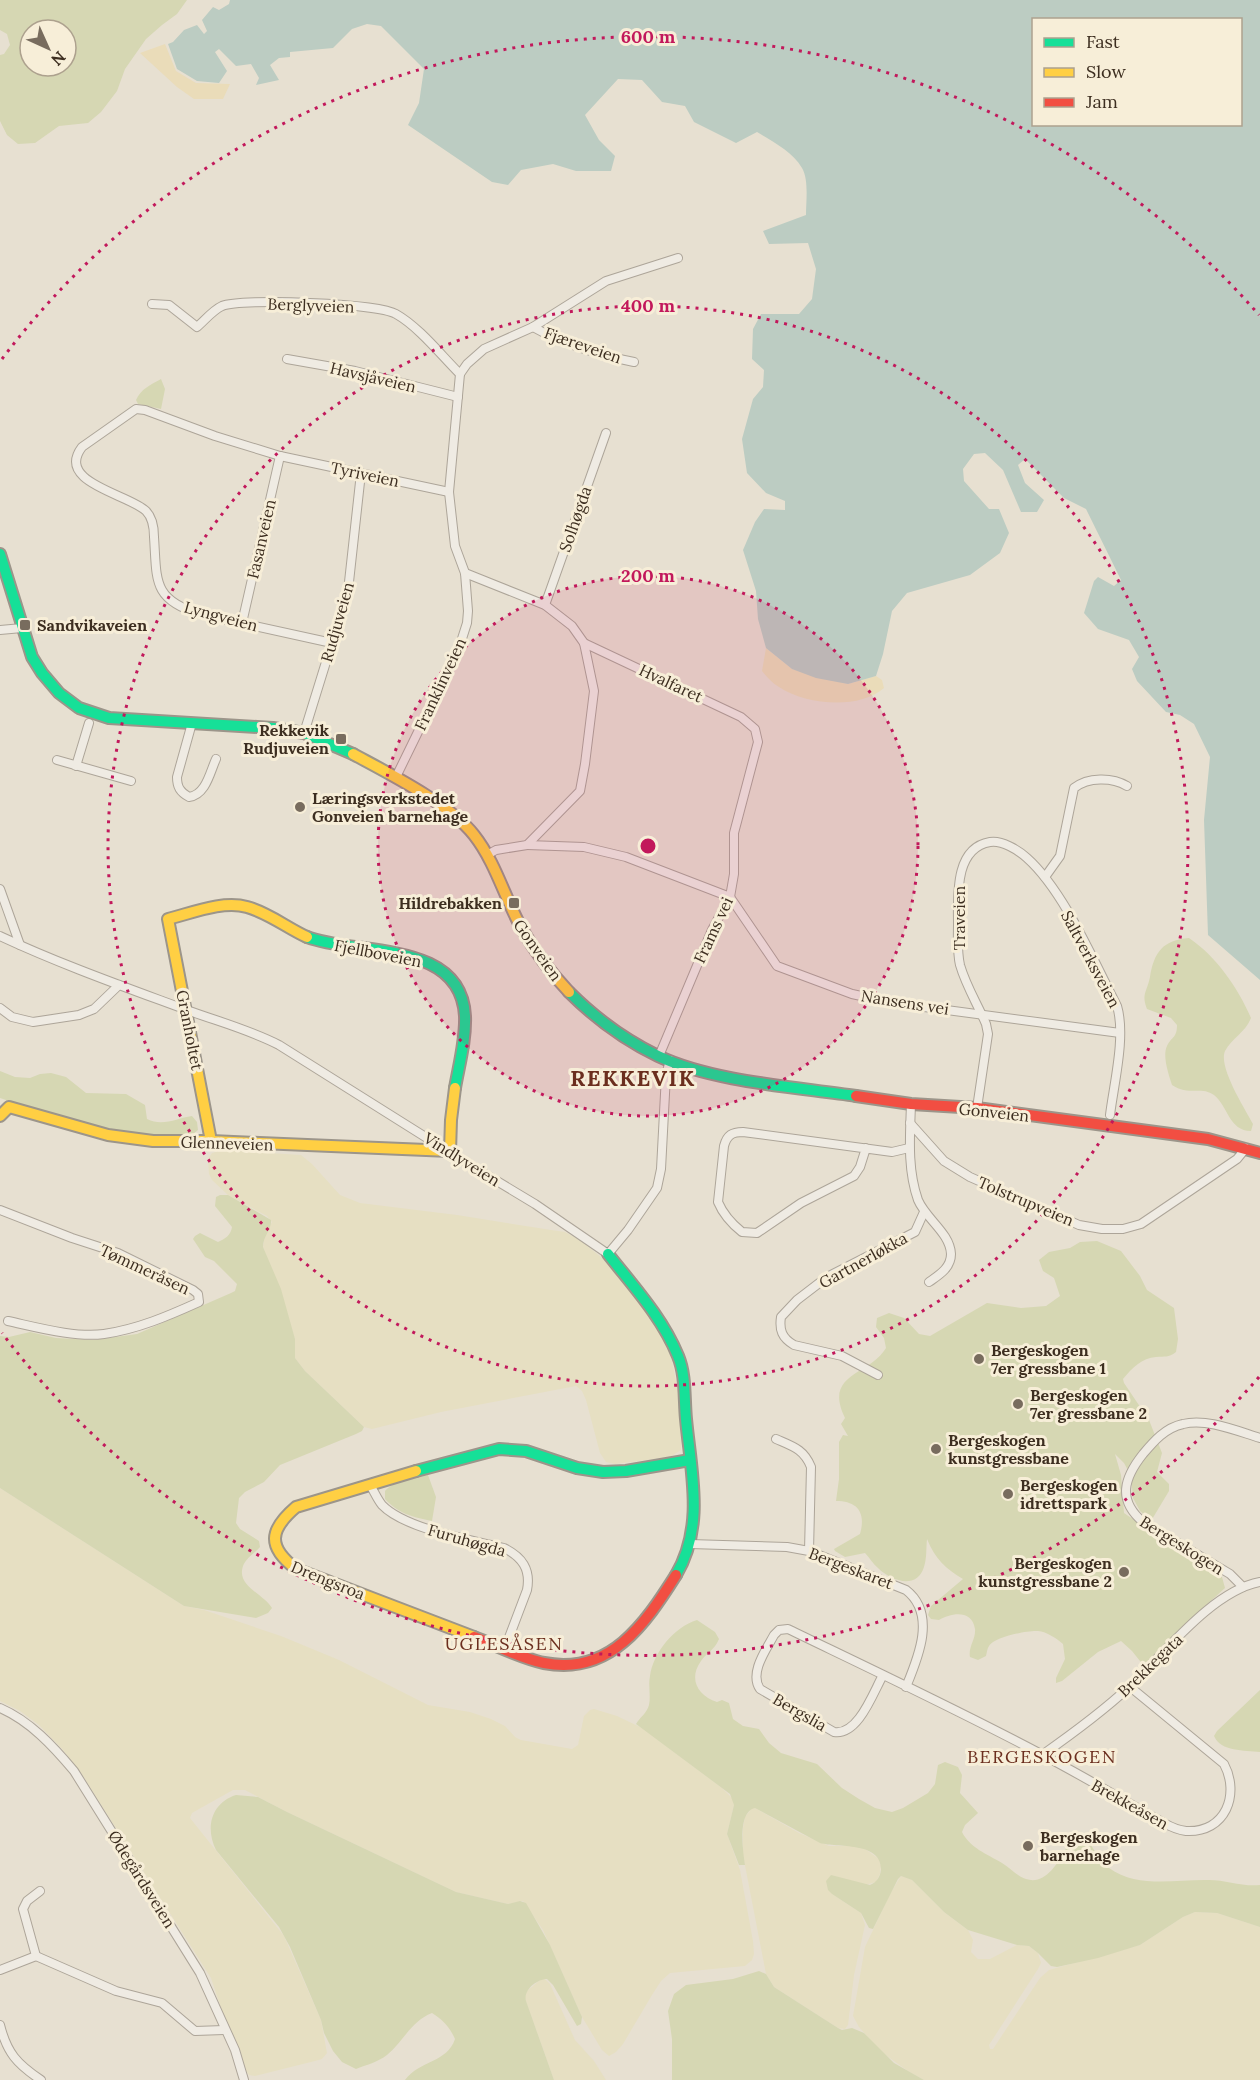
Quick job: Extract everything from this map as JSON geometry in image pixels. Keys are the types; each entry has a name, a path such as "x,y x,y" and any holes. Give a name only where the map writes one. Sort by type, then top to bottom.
{"street":[{"path":"460,374 474,356 484,349 534,327 606,281 678,258"},
{"name":"Berglyveien","path":"152,304 169,305 197,327 220,307 239,303 329,303 394,312 409,323 460,374"},
{"name":"Fjæreveien","path":"534,327 559,339 617,359 634,362"},
{"name":"Havsjåveien","path":"287,359 355,371 458,397"},
{"name":"Franklinveien","path":"396,777 464,636 468,611 465,573 454,546 449,492 460,374"},
{"name":"Lyngveien","path":"280,456 215,436 152,411 136,409 82,447 76,454 75,462 80,473 89,481 143,508 150,516 156,574 159,586 168,600 185,610 332,643"},
{"name":"Solhøgda","path":"545,605 606,433"},
{"name":"Tyriveien","path":"280,456 449,492"},
{"name":"Fasanveien","path":"242,623 280,456"},
{"name":"Rudjuveien","path":"304,733 348,591 361,473"},
{"name":"Gonveien","path":"0,554 32,657 59,693 79,708 109,718 273,728 304,733 349,752 396,777 458,818 474,835 487,855 514,915 550,972 598,1018 622,1035 664,1058 723,1076 911,1104 976,1108 1208,1139 1260,1153"},
{"path":"465,573 545,605 572,626 585,643 594,691 580,791 527,845"},
{"path":"0,630 22,628"},
{"name":"Hvalfaret","path":"585,643 721,706 741,717 755,729"},
{"path":"76,766 88,723"},
{"path":"192,723 177,777 177,783 183,794 189,797 198,794 204,787 216,759"},
{"name":"Frams vei","path":"664,1058 712,930 730,897 734,874 734,833 758,742 755,729"},
{"path":"57,760 131,781"},
{"path":"1045,877 1060,856 1074,788 1105,779 1119,781 1127,786"},
{"name":"Saltverksveien","path":"988,842 1005,844 1026,856 1045,877 1068,913 1118,1006 1121,1019 1120,1033 1110,1115"},
{"name":"Traveien","path":"976,1108 988,1034 982,1014 960,964 958,885 969,855 980,845 988,842"},
{"path":"487,855 496,850 527,845 584,847 626,857 730,897"},
{"path":"0,889 20,945"},
{"name":"Nansens vei","path":"730,897 777,966 852,994 894,1003 1120,1033"},
{"name":"Fjellboveien","path":"168,919 234,905 245,906 297,933 316,940 411,956 431,964 443,973 456,987 465,1011 465,1028 457,1070 450,1151"},
{"name":"Granholtet","path":"168,919 211,1141"},
{"name":"Vindlyveien","path":"0,936 119,985 253,1032 279,1045 535,1204 608,1254"},
{"path":"0,1008 12,1017 33,1022 79,1015 94,1009 119,985"},
{"path":"608,1254 657,1188 661,1169 666,1075 664,1058"},
{"path":"911,1104 909,1148 918,1198 924,1212 948,1245 951,1256 942,1274 929,1282"},
{"name":"Glenneveien","path":"0,1116 9,1107 108,1135 153,1141 211,1141 450,1151"},
{"name":"Tolstrupveien","path":"910,1123 944,1161 970,1177 1079,1225 1102,1229 1123,1229 1141,1224 1237,1159 1246,1148"},
{"path":"866,1148 860,1167 854,1176 801,1203 758,1233 742,1232 727,1217 718,1202 726,1138 736,1132 866,1148 892,1152 909,1148"},
{"name":"Tømmeråsen","path":"0,1210 118,1253 193,1290 198,1294 199,1302 152,1323 102,1334 56,1332 8,1321"},
{"name":"Gartnerløkka","path":"878,1375 842,1356 794,1345 787,1341 781,1334 781,1317 797,1300 827,1277 915,1232 924,1212"},
{"name":"Drengsroa","path":"608,1254 663,1327 679,1358 690,1460 694,1507 694,1525 690,1544 672,1581 635,1631 619,1648 583,1664 542,1663 296,1569 280,1557 274,1548 274,1533 282,1517 296,1507 499,1449 526,1450 577,1468 603,1472 626,1471 690,1460"},
{"name":"Bergeskogen","path":"1243,1587 1230,1574 1134,1515 1127,1500 1126,1484 1131,1470 1161,1434 1183,1424 1204,1424 1260,1438"},
{"path":"776,1439 807,1456 811,1467 809,1551"},
{"name":"Furuhøgda","path":"370,1485 381,1504 397,1517 419,1526 504,1548 524,1563 528,1572 527,1590 505,1648"},
{"name":"Bergeskaret","path":"690,1544 787,1547 809,1551 897,1586 912,1595 921,1616 921,1642 906,1687"},
{"name":"Brekkegata","path":"1042,1755 1091,1719 1130,1686 1211,1607 1243,1587 1260,1582"},
{"name":"Bergslia","path":"883,1675 859,1719 850,1730 839,1733 765,1693 760,1689 755,1678 756,1671 774,1635 783,1629 788,1629 883,1675 1042,1755"},
{"name":"Brekkeåsen","path":"1042,1755 1177,1829 1197,1830 1214,1823 1226,1811 1232,1793 1229,1774 1224,1764 1130,1686"},
{"name":"Ødegårdsveien","path":"0,1708 33,1728 54,1747 74,1771 200,1973 235,2050 244,2080"},
{"path":"36,1956 23,1909 27,1901 40,1891"},
{"path":"0,1970 36,1956 116,1991 162,2003 195,2031 225,2030"},
{"path":"0,2025 4,2042 13,2058 41,2080"}],"shaded area":[{"path":"230,0 1260,0 1260,980 1208,935 1204,820 1210,757 1194,724 1180,715 1166,712 1137,681 1132,669 1139,657 1129,640 1098,629 1084,613 1094,581 1098,577 1114,586 1121,580 1086,509 1064,498 1025,459 1018,465 1025,483 1044,500 1037,512 1021,512 1003,470 985,453 974,454 963,469 964,481 989,509 999,509 1009,533 1000,553 970,575 907,593 892,611 876,676 848,684 816,678 792,669 766,648 758,619 756,591 743,550 755,522 764,509 785,510 785,501 766,493 747,473 742,439 753,399 763,387 764,370 752,359 753,329 761,314 799,314 812,299 816,269 808,243 769,244 763,231 806,215 806,178 802,168 793,157 782,147 757,132 736,143 694,122 685,106 662,102 642,80 618,79 585,115 599,140 615,156 611,171 576,171 553,164 521,170 508,185 492,182 408,125 419,103 424,69 381,26 367,24 352,29 333,48 290,52 290,57 279,58 270,65 279,80 256,85 259,78 251,64 236,66 219,49 215,52 227,71 219,83 197,81 177,69 168,44 184,30 197,25 204,34 207,31 202,20 213,7 219,10 229,4"},
{"path":"223,1150 301,1155 340,1195 360,1203 565,1232 580,1240 602,1258 623,1282 649,1314 664,1339 672,1361 679,1396 681,1450 670,1457 615,1464 606,1462 600,1453 586,1400 582,1391 576,1386 441,1412 372,1429 364,1427 305,1371 295,1358 295,1339 263,1247 265,1234 272,1222 267,1216 228,1195 212,1180 209,1174 208,1159 212,1153"},
{"path":"0,1488 184,1606 204,1610 281,1636 339,1660 428,1705 470,1712 491,1719 505,1726 521,1740 572,1749 578,1745 584,1716 594,1709 617,1716 642,1728 722,1788 733,1799 734,1805 727,1834 740,1870 753,1941 752,1960 745,1966 670,1973 661,1981 623,2044 609,2056 602,2050 582,2017 543,1930 523,1901 508,1904 456,1892 245,1790 233,1790 192,1813 190,1818 284,1936 321,2020 327,2053 322,2059 315,2061 255,2076 249,2075 226,2023 211,1978 81,1773 39,1725 20,1711 0,1701"},
{"path":"752,1808 829,1846 854,1846 865,1849 879,1859 880,1874 876,1882 832,1894 861,1913 865,1925 854,1975 848,2025 845,2029 838,2028 774,1987 766,1974 743,1855 745,1817"},
{"path":"901,1876 912,1880 944,1912 968,1930 973,1940 971,1952 978,1959 990,1959 1017,1945 1029,1946 1038,1953 1041,1963 1038,1969 989,2045 990,2049 993,2049 1040,1978 1049,1970 1140,1945 1183,1917 1195,1912 1217,1913 1260,1927 1260,2080 924,2080 908,2071 880,2051 859,2027 853,2016 865,1947"},
{"path":"545,1979 550,1984 575,2040 594,2061 606,2080 554,2080 524,1996 540,1980"}],"green space":[{"path":"0,0 187,0 177,14 146,39 125,69 117,91 101,112 88,123 59,126 35,143 18,144 7,135 0,121 0,55 4,54 10,45 7,34 0,30"},
{"path":"161,379 165,389 161,409 138,404 136,400 140,393"},
{"path":"1189,938 1209,954 1226,974 1251,1018 1228,1046 1224,1058 1233,1088 1253,1124 1251,1131 1244,1130 1233,1123 1219,1100 1209,1092 1184,1090 1172,1085 1165,1055 1167,1046 1175,1035 1177,1025 1171,1018 1147,1009 1145,1004 1145,993 1157,954 1172,941"},
{"path":"0,1071 15,1077 30,1078 51,1073 66,1077 86,1093 126,1094 145,1105 147,1119 164,1122 192,1116 197,1122 198,1130 191,1136 142,1134 94,1126 47,1113 0,1098"},
{"path":"228,1195 271,1220 263,1247 281,1289 295,1339 295,1358 305,1371 364,1427 356,1434 280,1465 264,1482 245,1492 239,1498 236,1523 240,1529 259,1541 260,1547 244,1563 243,1579 272,1608 268,1613 256,1618 184,1606 0,1488 0,1336 9,1337 30,1332 56,1338 93,1340 137,1334 235,1291 237,1284 214,1261 205,1257 193,1239 200,1233 218,1242 230,1232 232,1227 215,1206 216,1197"},
{"name":"Bergeskogen idrettspark","path":"1097,1241 1121,1251 1140,1276 1147,1290 1174,1308 1178,1339 1176,1352 1169,1356 1151,1358 1142,1362 1123,1379 1149,1420 1162,1453 1157,1472 1169,1484 1169,1491 1151,1521 1140,1511 1133,1498 1131,1476 1124,1463 1115,1454 1121,1475 1124,1513 1222,1577 1225,1588 1144,1666 1121,1641 1098,1652 1062,1681 1056,1683 1065,1659 1063,1644 1048,1634 1033,1631 1004,1637 992,1643 988,1647 986,1656 978,1660 970,1657 975,1629 970,1618 955,1614 939,1620 931,1619 928,1615 931,1606 963,1579 942,1563 927,1539 924,1567 916,1579 910,1581 896,1579 883,1573 865,1553 845,1557 835,1551 834,1549 860,1534 862,1527 861,1514 855,1506 836,1501 839,1479 839,1442 843,1435 848,1436 841,1424 845,1418 840,1403 840,1392 844,1383 886,1348 884,1338 876,1327 877,1318 889,1313 904,1318 919,1334 930,1336 987,1303 1021,1308 1046,1306 1060,1296 1054,1278 1043,1271 1039,1260 1049,1252 1070,1248 1080,1242"},
{"path":"428,1475 436,1497 432,1521 407,1514 385,1499 385,1491 394,1484"},
{"path":"697,1620 715,1632 719,1639 697,1668 695,1680 700,1691 717,1702 722,1700 729,1703 733,1719 743,1726 759,1729 769,1743 781,1753 817,1764 842,1788 875,1808 892,1812 928,1793 935,1784 938,1765 945,1762 958,1767 962,1775 960,1793 978,1813 965,1825 962,1832 965,1838 979,1850 1023,1878 1032,1880 1044,1877 1057,1863 1073,1837 1078,1833 1084,1834 1105,1865 1120,1875 1132,1879 1158,1882 1215,1880 1260,1885 1260,1927 1217,1913 1195,1912 1183,1917 1140,1945 1098,1958 1057,1967 1051,1966 1029,1946 1017,1945 968,1930 944,1912 912,1880 901,1876 873,1929 869,1928 861,1913 828,1890 826,1881 831,1875 872,1884 878,1879 881,1870 874,1854 867,1850 820,1843 755,1808 749,1811 743,1824 745,1865 739,1865 727,1834 734,1805 730,1794 636,1724 649,1705 650,1676 660,1650 680,1628"},
{"path":"1260,1690 1260,1752 1227,1748 1222,1745 1214,1736 1217,1731"},
{"path":"236,1795 258,1797 456,1892 508,1904 520,1901 526,1903 550,1945 582,2017 581,2024 577,2026 553,1985 547,1979 535,1983 527,1993 526,2001 554,2080 405,2080 411,2073 446,2053 455,2039 445,2024 432,2013 418,2021 393,2050 380,2060 356,2069 342,2062 333,2051 324,2033 321,2020 279,1927 216,1850 211,1833 212,1817 221,1804"},
{"path":"759,1971 766,1974 774,1987 838,2028 842,2030 852,2028 864,2033 894,2063 924,2080 672,2080 672,2039 668,2011 674,1994 686,1985 733,1979"}],"sand":[{"path":"165,44 176,71 196,83 230,84 223,99 194,99 177,87 140,53"},
{"path":"766,648 792,669 848,684 876,676 882,680 884,688 861,700 847,702 803,698 776,685 762,671"}],"traffic: fast":[{"path":"0,554 32,657 59,693 79,708 109,718 273,728 304,733 353,754"},
{"path":"307,937 328,943 403,955 426,962 446,974 459,991 465,1016 455,1088"},
{"path":"569,992 589,1011 622,1036 680,1065 729,1078 856,1096"},
{"path":"608,1254 664,1328 678,1356 682,1371 694,1498 690,1537 685,1556 676,1575"},
{"path":"416,1471 499,1449 526,1451 577,1468 603,1472 626,1471 690,1460"}],"traffic: slow":[{"path":"353,754 434,801 463,823 474,835 488,857 527,938 569,992"},
{"path":"211,1141 168,919 208,908 238,905 263,913 307,937"},
{"path":"0,1116 9,1107 108,1135 153,1141 211,1141 450,1151 455,1088"},
{"path":"416,1471 296,1507 276,1531 276,1546 296,1569 474,1637"}],"traffic: jam":[{"path":"856,1096 911,1104 977,1108 1208,1139 1260,1153"},
{"path":"474,1637 544,1663 567,1665 588,1662 607,1654 638,1628 676,1575"}],"place":[{"name":"Sandvikaveien","path":"25,625"},
{"name":"Rekkevik Rudjuveien","path":"341,739"},
{"name":"Læringsverkstedet Gonveien barnehage","path":"300,807"},
{"name":"Hildrebakken","path":"514,903"},
{"name":"Bergeskogen 7er gressbane 1","path":"979,1359"},
{"name":"Bergeskogen 7er gressbane 2","path":"1018,1404"},
{"name":"Bergeskogen kunstgressbane","path":"936,1449"},
{"name":"Bergeskogen idrettspark","path":"1008,1494"},
{"name":"Bergeskogen kunstgressbane 2","path":"1124,1572"},
{"name":"Bergeskogen barnehage","path":"1028,1846"}],"district":[{"name":"REKKEVIK","path":"633,1078"},
{"name":"UGLESÅSEN","path":"504,1643"},
{"name":"BERGESKOGEN","path":"1042,1756"}]}
